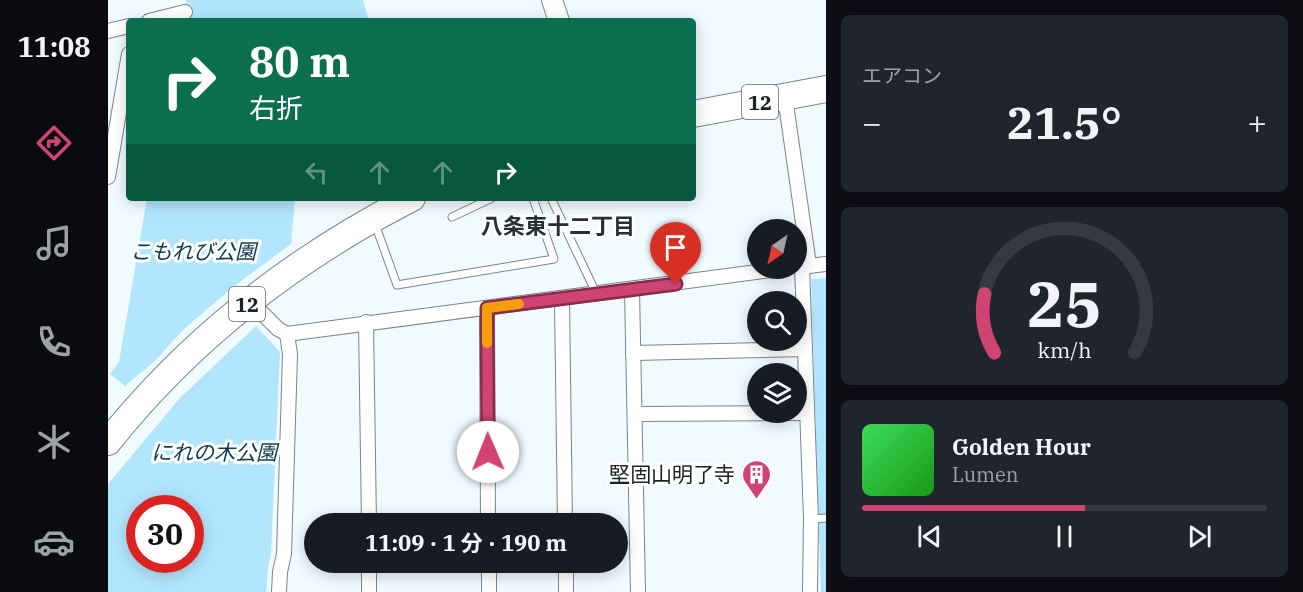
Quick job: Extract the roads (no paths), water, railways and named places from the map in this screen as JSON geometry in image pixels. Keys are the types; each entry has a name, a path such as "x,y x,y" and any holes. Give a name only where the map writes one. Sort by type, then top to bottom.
{"highway":[{"name":"12","path":"696,113 826,89"},
{"name":"12","path":"108,442 172,370 250,301 332,243 407,201"}],"street":[{"path":"552,0 559,18"},
{"path":"161,18 185,12"},
{"path":"108,32 126,27"},
{"path":"108,177 126,72"},
{"path":"785,97 797,219"},
{"path":"807,266 826,264"},
{"path":"250,301 278,329 287,334 747,274"},
{"path":"632,290 638,592"},
{"path":"562,299 565,513"},
{"path":"487,308 488,513"},
{"path":"366,322 369,513"},
{"path":"279,592 284,554 290,354 287,334"},
{"path":"633,353 747,350"},
{"path":"635,414 747,413"},
{"path":"807,413 811,519 810,592"},
{"path":"369,573 369,592"},
{"path":"489,573 489,592"},
{"path":"566,573 566,592"}],"lane":[{"path":"452,217 486,201"},
{"path":"374,219 397,285 554,259 534,201"},
{"path":"552,201 597,295"},
{"path":"811,519 826,518"}],"place":[{"name":"堅固山明了寺","path":"756,500"}],"district":[{"name":"八条東十二丁目","path":"558,225"}],"park label":[{"name":"こもれび公園","path":"193,251"},
{"name":"にれの木公園","path":"214,452"}]}
